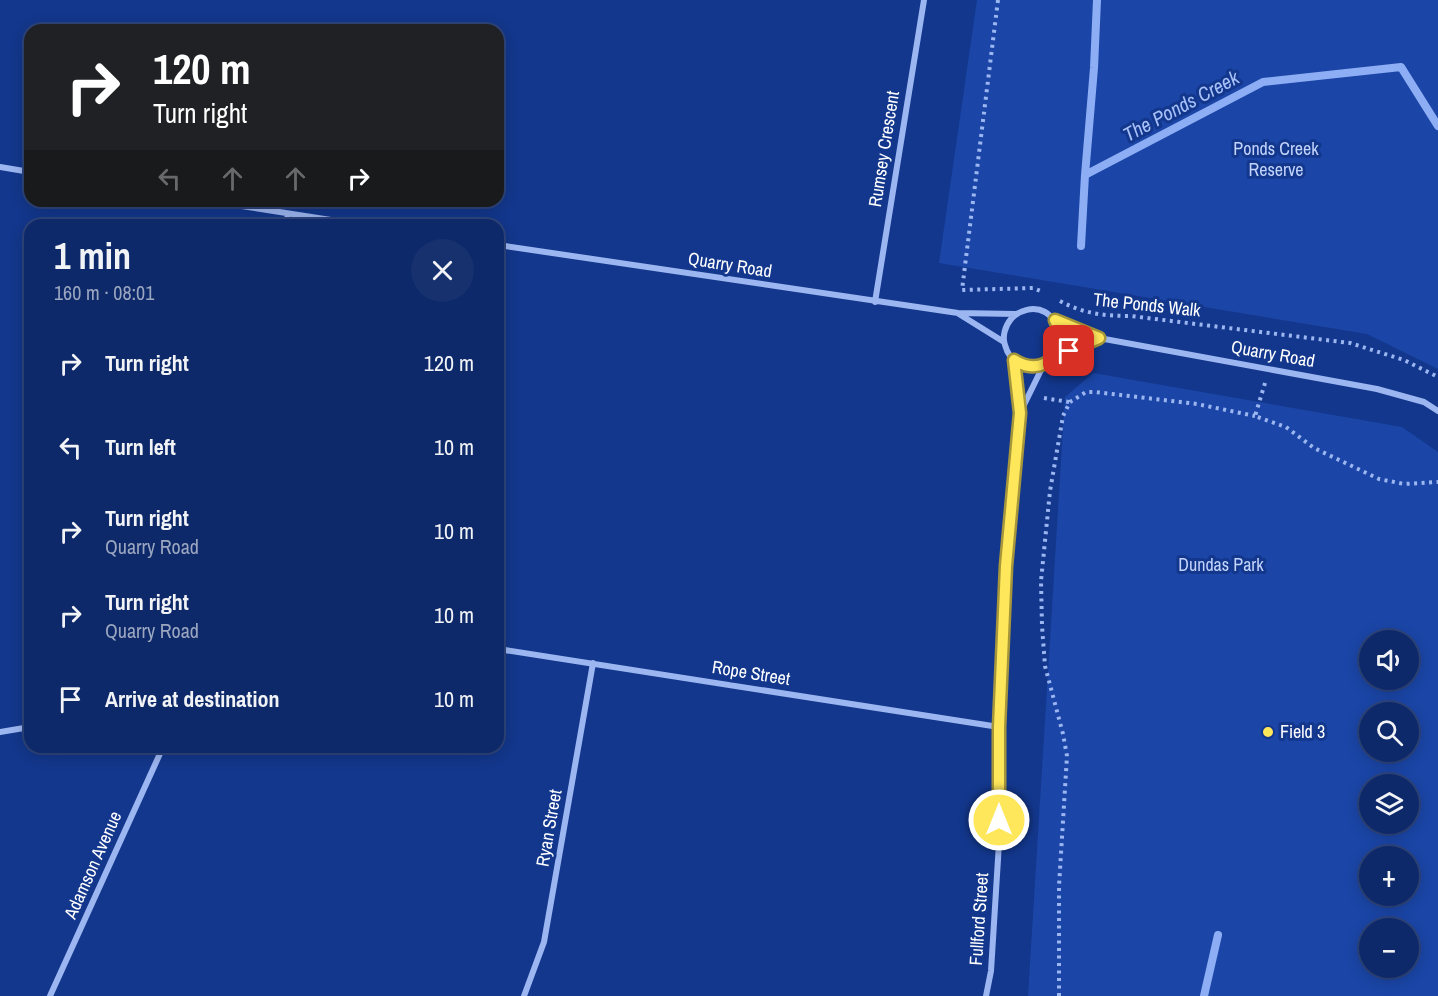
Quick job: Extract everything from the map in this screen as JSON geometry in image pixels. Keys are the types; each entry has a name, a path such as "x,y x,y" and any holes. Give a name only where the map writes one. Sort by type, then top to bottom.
{"street":[{"name":"Rumsey Crescent","path":"875,302 924,0"},
{"path":"0,167 24,171"},
{"path":"245,207 322,219"},
{"path":"287,219 288,214"},
{"name":"Quarry Road","path":"504,246 958,314 1016,314"},
{"path":"1054,357 1061,339 1060,329 1055,320 1035,309 1016,314 1010,320 1005,328 1004,342 1008,353 1014,360 1030,367 1044,364 1054,357 1099,338"},
{"name":"Quarry Road","path":"958,314 1004,342"},
{"name":"Quarry Road","path":"1055,320 1099,338 1377,389 1424,402 1438,411"},
{"name":"Fullford Street","path":"986,996 991,971 999,843 999,727 1006,566 1020,413 1014,360"},
{"name":"Fullford Street","path":"1020,413 1044,364"},
{"name":"Rope Street","path":"504,650 999,727"},
{"name":"Ryan Street","path":"524,996 544,942 593,663"},
{"path":"0,732 24,728"},
{"name":"Adamson Avenue","path":"51,996 161,753"}],"path":[{"name":"The Ponds Walk","path":"998,0 962,290 1033,288 1085,313 1131,316 1350,343 1404,360 1438,377"},
{"path":"1254,416 1267,378 1268,368"},
{"path":"1059,996 1060,876 1067,756 1045,666 1041,581 1049,501 1063,416 1070,402 1086,392 1095,392 1197,404 1254,416 1286,427 1314,448 1379,479 1404,484 1438,482"}],"green space":[{"name":"Ponds Creek Reserve","path":"977,0 1438,0 1438,369 1367,334 939,263"},
{"name":"Dundas Park","path":"1093,373 1402,427 1438,452 1438,996 1028,996 1065,397"}],"waterway":[{"name":"The Ponds Creek","path":"1097,0 1085,175 1263,82 1401,67 1438,126"},
{"path":"1081,246 1085,175"},
{"path":"1204,996 1218,935"}],"place":[{"name":"Field 3","path":"1268,732"}],"route":[{"path":"999,820 999,727 1006,566 1020,413 1014,360 1030,367 1044,364 1054,357 1061,339 1060,329 1055,320 1099,338 1069,351"}]}
